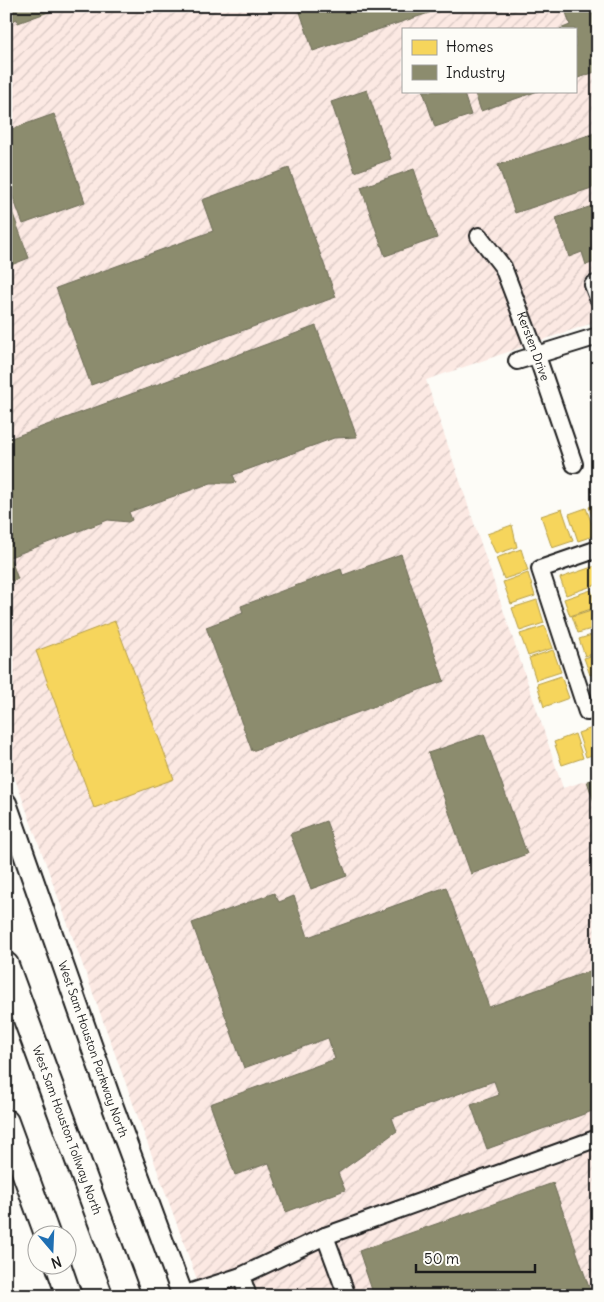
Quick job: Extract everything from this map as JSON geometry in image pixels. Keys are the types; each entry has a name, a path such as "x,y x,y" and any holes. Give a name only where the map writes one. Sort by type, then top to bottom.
{"highway":[{"name":"West Sam Houston Tollway North","path":"6,965 128,1296"},
{"path":"6,1122 43,1224"},
{"path":"61,1274 69,1296"}],"main road":[{"name":"West Sam Houston Parkway North","path":"6,803 182,1295"}],"street":[{"name":"Kersten Drive","path":"479,236 503,267 537,356 574,464"},
{"path":"598,283 593,284 598,298"},
{"path":"517,361 598,336"},
{"path":"598,550 540,568 587,712 598,709"},
{"path":"182,1295 241,1276 325,1236 598,1138"},
{"path":"325,1236 347,1296"},
{"path":"241,1276 248,1296"}],"shaded area":[{"path":"6,6 598,6 598,321 426,380 563,788 598,777 598,1296 203,1296 6,754"}],"building: Homes":[{"path":"598,504 598,533 589,507"},
{"path":"586,508 596,535 578,541 569,514"},
{"path":"562,509 573,541 552,548 541,516"},
{"path":"512,525 517,547 496,554 487,534"},
{"path":"521,549 528,571 504,579 496,558"},
{"path":"598,565 598,584 566,595 560,578"},
{"path":"528,573 535,596 511,604 503,582"},
{"path":"591,590 597,607 570,616 564,599"},
{"path":"537,600 544,623 520,631 512,608"},
{"path":"598,608 598,627 578,633 572,616"},
{"path":"115,621 174,779 94,808 36,651"},
{"path":"545,626 553,648 528,656 520,634"},
{"path":"598,633 598,652 585,656 579,639"},
{"path":"553,650 561,672 536,680 529,658"},
{"path":"598,654 598,672 590,675 584,658"},
{"path":"561,676 569,698 544,707 537,684"},
{"path":"598,726 598,753 586,757 578,733"},
{"path":"575,734 583,758 562,765 554,742"}],"building: Industry":[{"path":"6,6 65,6 18,23 17,19 6,23"},
{"path":"308,6 433,6 435,11 313,51 299,9"},
{"path":"564,6 598,6 598,71 576,79 576,28 562,28 570,25"},
{"path":"367,90 391,159 355,172 331,102"},
{"path":"423,92 463,92 471,115 435,127"},
{"path":"474,92 535,92 481,111"},
{"path":"54,114 85,202 23,224 6,179 6,131"},
{"path":"598,132 598,186 515,213 498,165"},
{"path":"289,168 336,297 91,385 56,288 213,231 202,200"},
{"path":"414,169 437,238 385,256 361,187"},
{"path":"6,195 29,258 6,267"},
{"path":"598,204 598,261 586,265 582,252 569,257 556,218"},
{"path":"316,326 357,437 334,438 233,475 236,482 211,483 129,512 132,520 128,522 108,520 10,557 18,579 13,581 6,578 6,440"},
{"path":"401,554 444,681 252,751 206,627 243,613 241,606 341,569 343,575"},
{"path":"484,734 527,854 471,874 428,753"},
{"path":"598,778 598,814 587,781"},
{"path":"326,821 347,876 311,889 290,834"},
{"path":"446,887 489,1007 598,968 598,1033 594,1035 598,1046 598,1109 487,1149 471,1105 499,1095 494,1081 392,1118 397,1131 338,1173 345,1190 286,1212 269,1163 235,1175 210,1104 335,1059 328,1038 244,1068 192,923 274,893 279,902 294,896 308,937"},
{"path":"553,1183 592,1296 374,1296 359,1251"}]}
